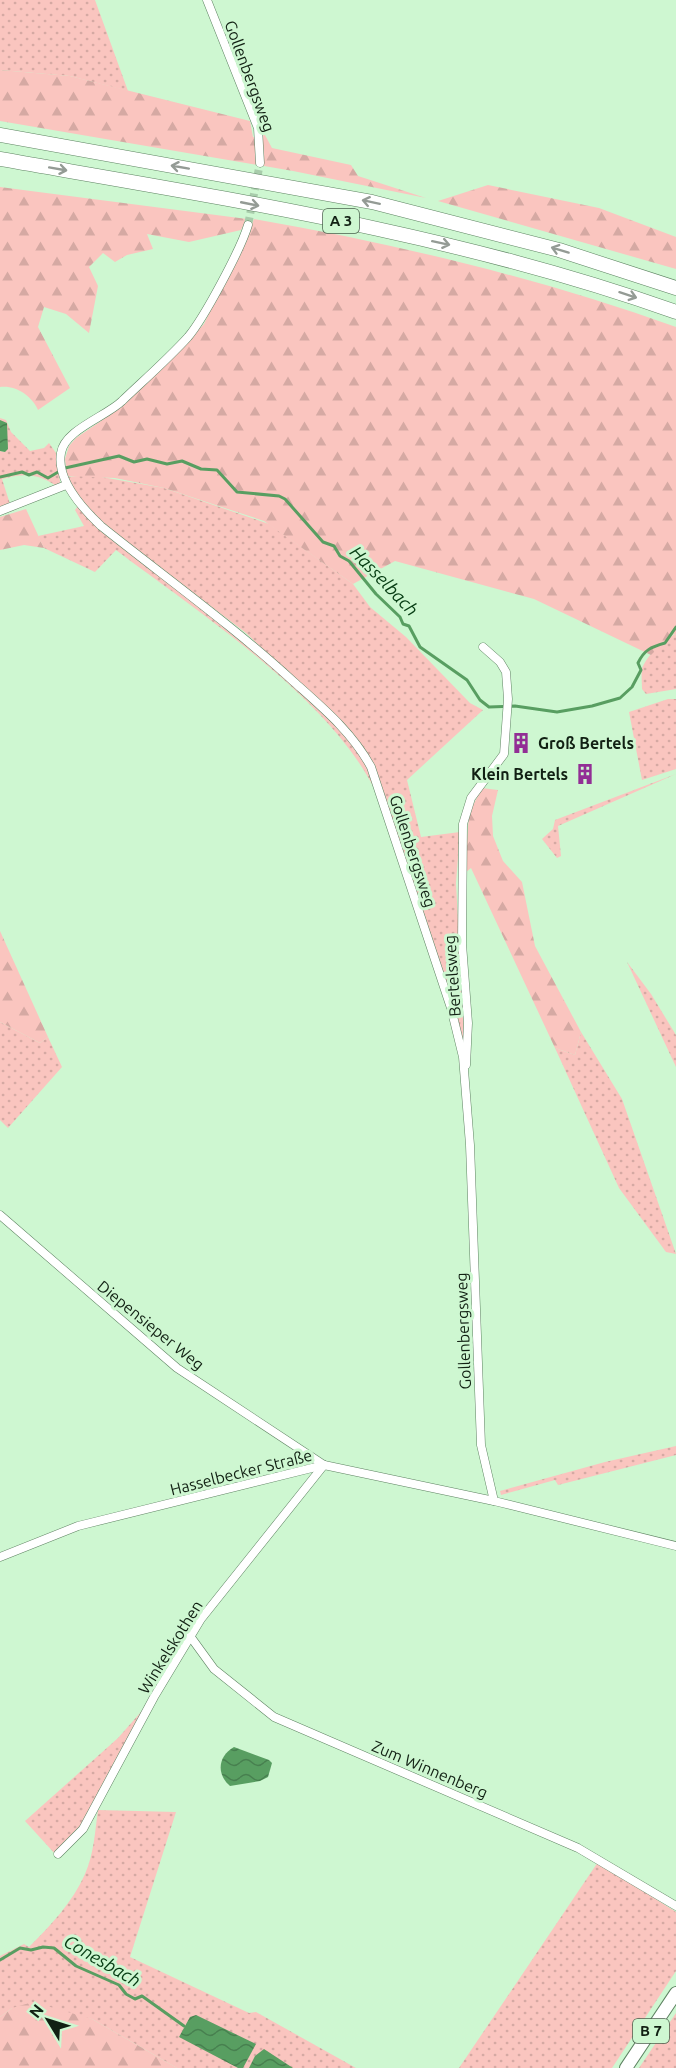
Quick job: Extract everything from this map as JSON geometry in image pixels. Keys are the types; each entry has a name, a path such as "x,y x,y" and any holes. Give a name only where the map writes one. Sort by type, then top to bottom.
{"highway":[{"name":"A 3","path":"0,135 372,202 559,250 676,288"},
{"name":"A 3","path":"0,159 202,194 472,249 676,312"}],"main road":[{"name":"B 7","path":"626,2068 676,1993"}],"street":[{"name":"Gollenbergsweg","path":"207,0 258,128 260,164"},
{"name":"Gollenbergsweg","path":"248,225 205,310 187,338 120,403 70,437 60,456 66,481 81,506 101,526 239,632 332,716 357,743 377,783 451,1008 465,1072 470,1145 481,1445 494,1501"},
{"path":"0,511 66,481"},
{"name":"Bertelsweg","path":"465,1072 469,1054 462,944 463,824 476,791 502,760 508,699 507,678 503,667 483,646"},
{"name":"Diepensieper Weg","path":"0,1215 177,1368 324,1465"},
{"name":"Hasselbecker Straße","path":"0,1557 78,1526 324,1465 407,1480 494,1501"},
{"name":"Winkelskothen","path":"58,1854 71,1844 83,1829 201,1618 324,1465"},
{"path":"494,1501 676,1546"},
{"name":"Zum Winnenberg","path":"190,1636 214,1669 274,1716 578,1848 676,1906"}],"green space":[{"path":"0,0 95,0 128,91 70,76 0,70"},
{"path":"0,70 70,76 250,121 253,137 265,135 272,148 351,165 358,176 426,198 293,171 0,121"},
{"path":"488,185 599,208 676,237 676,269 438,201"},
{"path":"0,187 247,219 241,230 189,242 147,234 153,249 127,255 115,262 103,253 89,267 98,286 89,333 66,314 44,307 38,327 70,388 38,410 23,392 0,387"},
{"path":"254,219 467,264 572,293 676,327 676,634 671,635 651,655 534,599 395,561 353,584 264,521 164,488 115,478 67,476 65,459 69,446 76,438 123,406 204,324"},
{"path":"0,418 6,420 11,432 30,451 44,448 49,443 56,453 61,489 40,477 26,475 2,479 10,504 0,507 0,451 5,452"},
{"path":"90,475 164,488 269,524 353,584 370,607 406,637 470,703 483,710 407,780 421,837 460,832 456,883 465,1053 372,767 350,733 246,633 99,521 84,507 66,477"},
{"path":"78,506 238,633 341,729 370,769 375,790 354,756 327,722 294,690 259,658 116,550 95,572 44,548 38,536 84,526 75,510"},
{"path":"26,509 44,548 24,545 0,550 0,517"},
{"path":"676,634 676,689 646,694 642,689 644,664 661,643"},
{"path":"668,699 676,699 676,769 642,780 629,712"},
{"path":"676,774 558,826 561,856 557,858 542,839 553,829 555,820"},
{"path":"482,788 498,790 492,816 493,836 503,861 522,882 535,946 581,1032 575,1055 555,1048 471,868 465,873 469,813"},
{"path":"0,931 48,1037 40,1043 0,1022"},
{"path":"627,962 651,994 676,1035 676,1067"},
{"path":"0,1022 40,1043 48,1037 62,1067 8,1128 0,1120"},
{"path":"581,1032 622,1099 676,1254 666,1252 619,1188 555,1048 575,1055"},
{"path":"676,1446 676,1455 558,1485 555,1480 501,1495 500,1491 605,1462"},
{"path":"148,1704 82,1828 56,1855 25,1821 118,1738"},
{"path":"98,1810 176,1812 130,1957 249,2013 256,2012 356,2068 177,2068 92,2019 12,2008 0,2017 0,1956 24,1944 29,1947 68,1904 85,1874 90,1859"},
{"path":"598,1862 676,1912 676,1971 612,2068 459,2068"},
{"path":"33,2002 92,2019 177,2068 0,2068 0,2017 12,2008"},
{"path":"676,2013 676,2068 639,2068"}],"water":[{"path":"0,420 7,423 8,449 5,452 0,451"},
{"path":"234,1747 269,1760 272,1763 268,1777 260,1781 230,1786 222,1776 221,1765 225,1755"},
{"path":"196,2015 256,2044 243,2068 238,2068 179,2037 190,2017"},
{"path":"264,2049 293,2068 249,2068 255,2056"}],"waterway":[{"name":"Hasselbach","path":"0,477 22,472 29,475 37,472 48,478 65,468 119,456 134,462 147,459 167,464 182,461 201,469 217,470 237,492 279,496 285,499 323,542 334,546 340,556 349,561 376,594 400,617 403,624 409,626 420,647 467,680 480,700 489,707 515,706 557,712 620,698 632,687 641,670 638,663 645,652 665,643 676,627"},
{"name":"Conesbach","path":"0,1960 20,1948 31,1950 43,1947 54,1948 76,1966 119,1985 126,1994 135,1999 142,1996 184,2026"}],"tunnel":[{"path":"248,225 260,163"}],"place":[{"name":"Groß Bertels","path":"521,743"},
{"name":"Klein Bertels","path":"585,774"}]}
